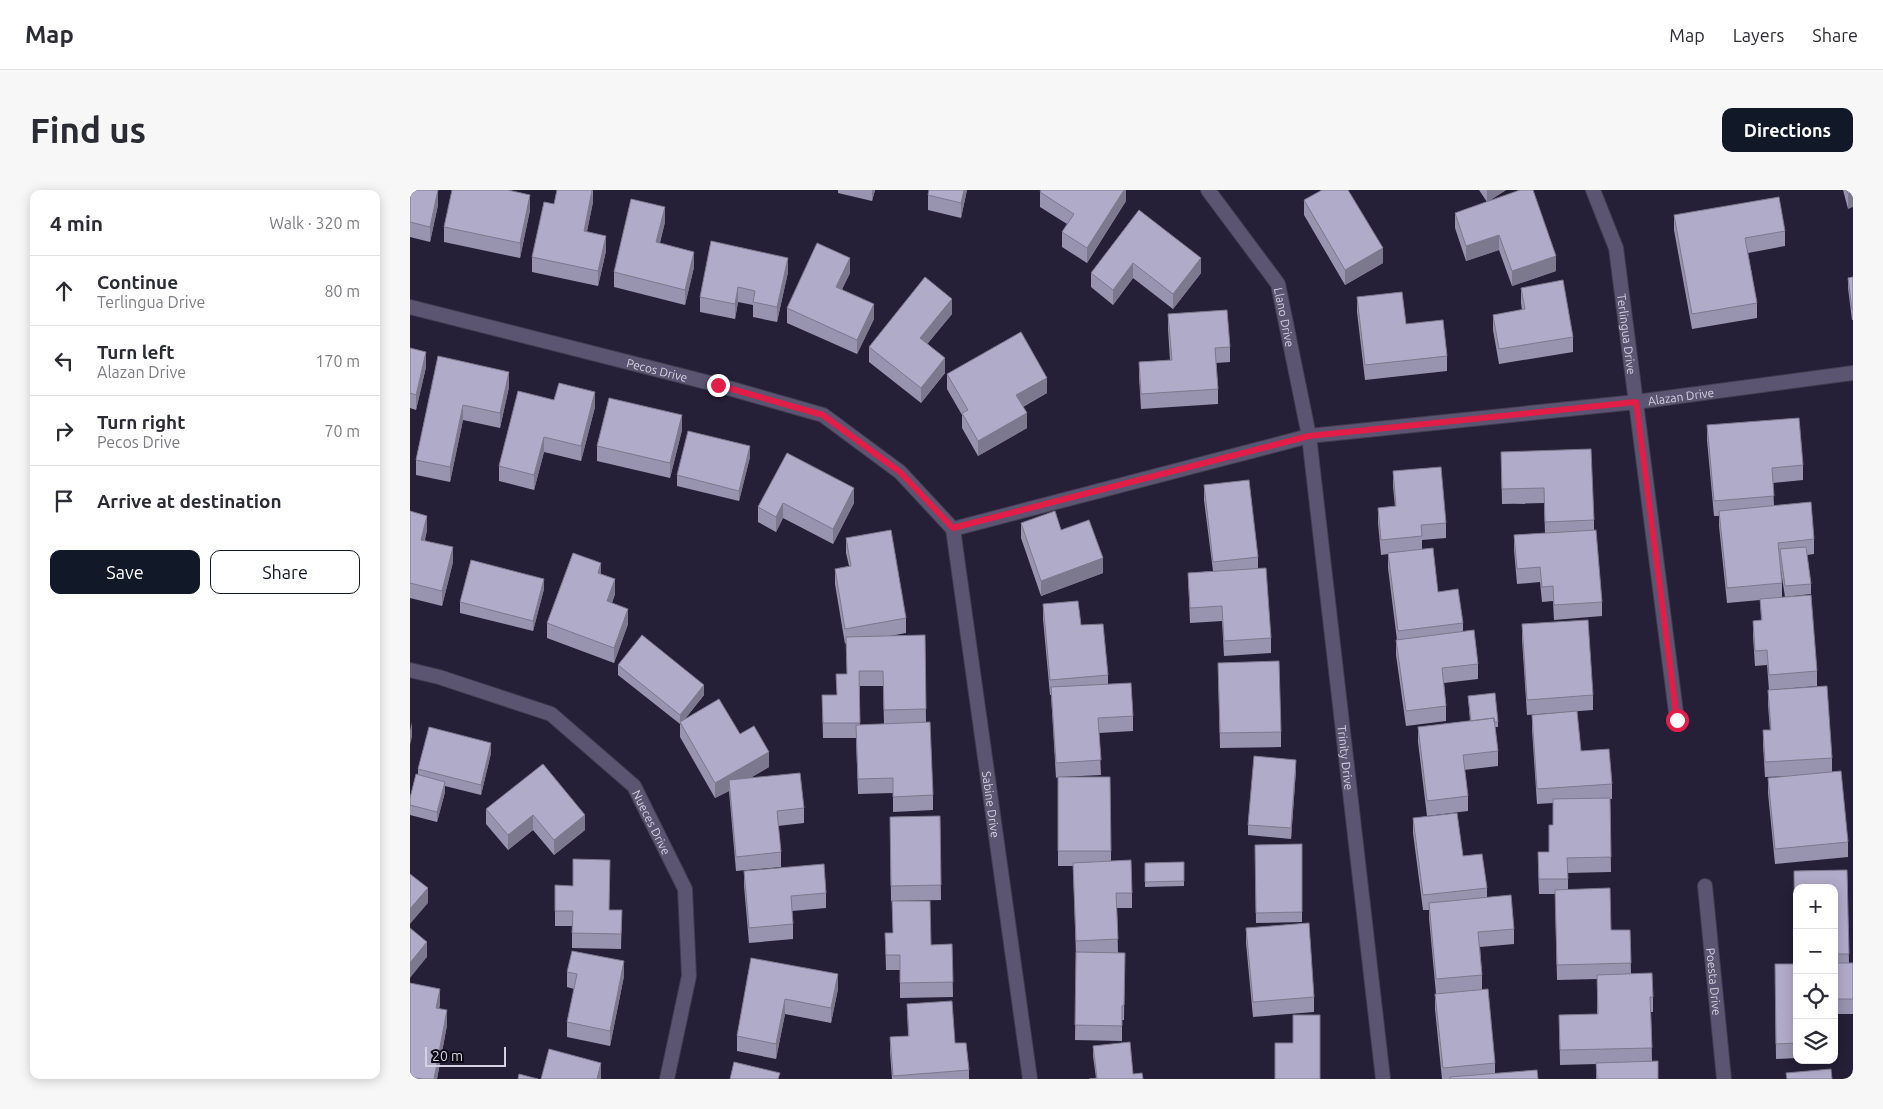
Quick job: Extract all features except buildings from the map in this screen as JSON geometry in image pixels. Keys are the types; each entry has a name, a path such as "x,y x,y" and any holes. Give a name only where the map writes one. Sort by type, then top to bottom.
{"street":[{"name":"Llano Drive","path":"1208,190 1278,284 1309,436"},
{"name":"Terlingua Drive","path":"1593,190 1616,248 1677,720"},
{"name":"Pecos Drive","path":"410,307 718,385 823,415 900,472 953,528"},
{"name":"Alazan Drive","path":"953,528 1309,436 1636,402 1853,373"},
{"name":"Trinity Drive","path":"1309,436 1383,1079"},
{"name":"Sabine Drive","path":"953,528 1030,1079"},
{"name":"Nueces Drive","path":"410,670 439,677 551,714 634,786 685,889 689,976 667,1079"},
{"name":"Poesta Drive","path":"1705,886 1724,1079"}],"route":[{"path":"718,385 823,415 900,472 953,528 1309,436 1636,402 1677,720"}]}
